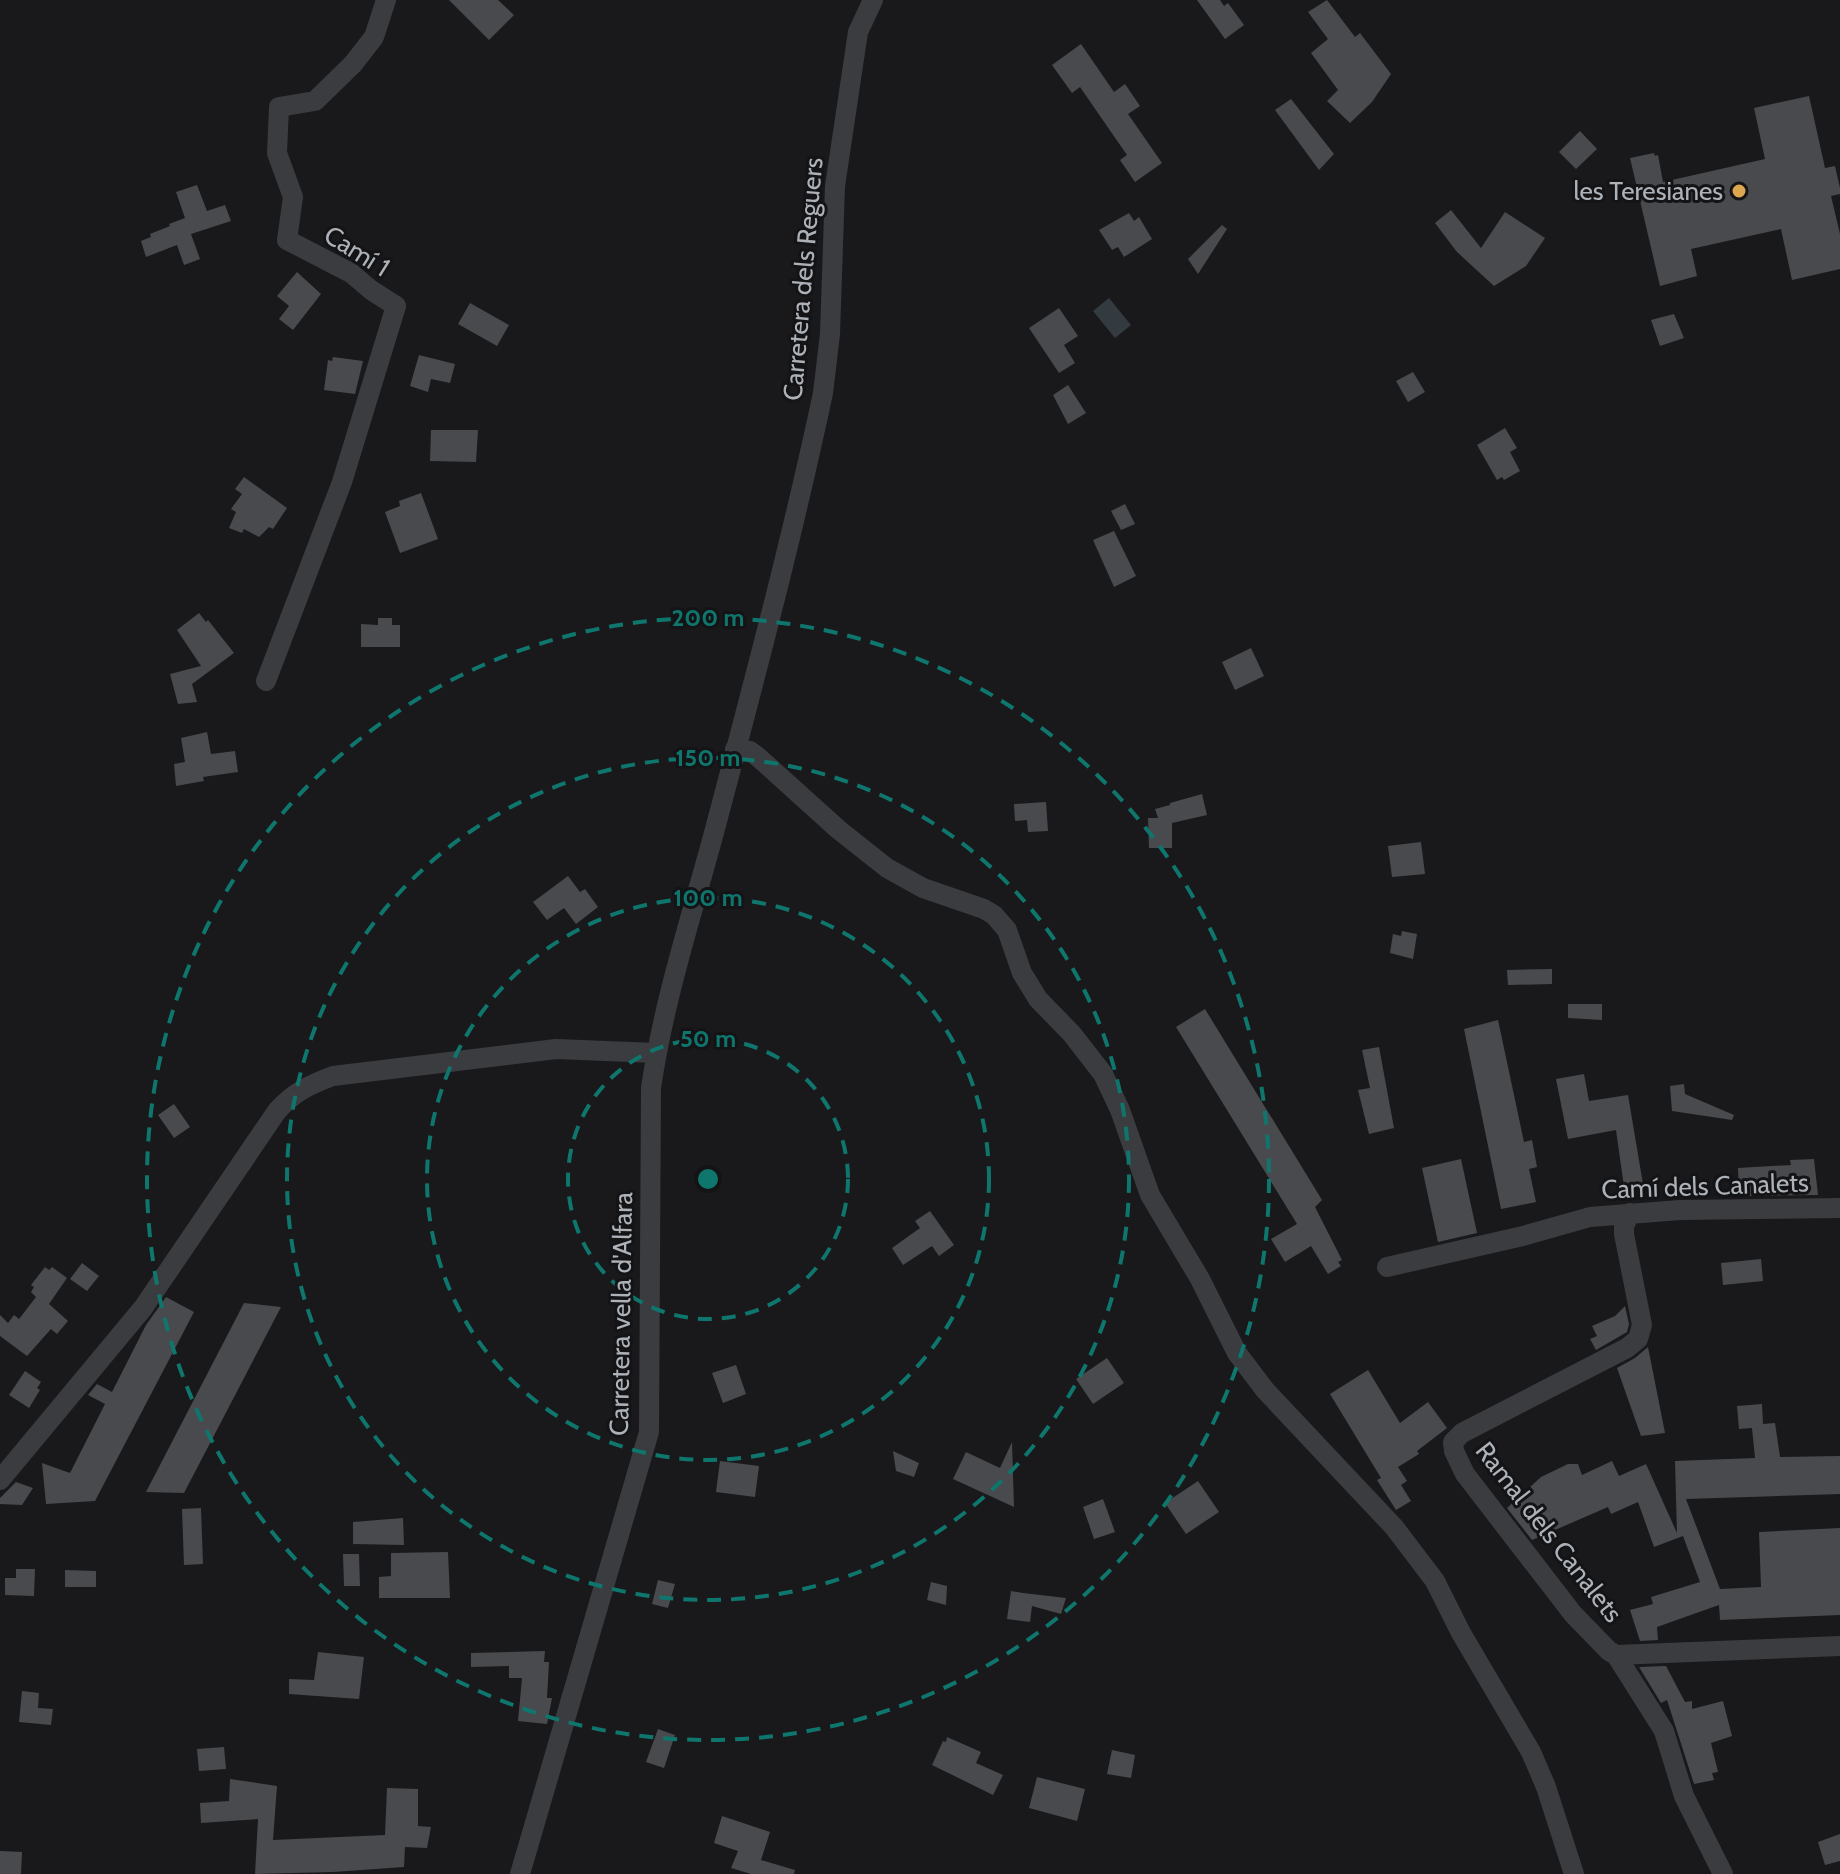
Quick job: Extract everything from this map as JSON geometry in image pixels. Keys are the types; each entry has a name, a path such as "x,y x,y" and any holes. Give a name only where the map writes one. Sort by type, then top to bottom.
{"street":[{"name":"Camí 1","path":"266,681 342,482 396,306 351,273 287,240 293,197 277,153 279,107 315,101 353,64 374,37 386,0"},
{"name":"Carretera dels Reguers","path":"735,749 823,393 830,334 835,186 858,32 873,0"},
{"name":"Carretera vella d'Alfara","path":"520,1874 649,1432 651,1088 679,955 735,749"},
{"path":"735,749 750,751 758,757 839,830 887,868 923,888 984,909 1007,930 1022,973 1038,999 1072,1034 1103,1074 1120,1110 1150,1195 1194,1269 1237,1353 1265,1390 1394,1527 1435,1581 1461,1633 1531,1752 1546,1787 1574,1874"},
{"path":"0,1480 143,1308 277,1111 290,1096 305,1086 333,1076 556,1049 656,1053"},
{"name":"Camí dels Canalets","path":"1387,1267 1523,1236 1590,1217 1787,1207 1840,1208"},
{"name":"Ramal dels Canalets","path":"1616,1655 1573,1614 1465,1474 1453,1442 1462,1433 1627,1348 1638,1339 1642,1325 1624,1234 1630,1213"},
{"path":"1723,1874 1684,1796 1664,1731 1616,1655 1840,1646"}],"shaded area":[{"path":"1109,298 1131,325 1115,338 1093,311"}],"building":[{"path":"449,0 498,0 514,15 489,40"},
{"path":"1197,0 1220,0 1224,6 1228,3 1244,25 1225,39"},
{"path":"1327,0 1355,37 1360,33 1391,74 1372,102 1350,123 1327,101 1338,90 1311,53 1328,39 1308,12"},
{"path":"1081,44 1114,92 1125,84 1140,106 1128,114 1162,163 1135,182 1120,160 1127,155 1080,87 1072,93 1052,65"},
{"name":"les Teresianes","path":"1809,96 1825,168 1835,166 1840,188 1840,194 1831,196 1840,234 1840,269 1792,280 1781,229 1691,249 1697,276 1660,286 1630,158 1654,153 1658,155 1663,182 1765,159 1754,108"},
{"path":"1291,99 1334,154 1319,170 1275,110"},
{"path":"1580,131 1597,149 1576,169 1559,152"},
{"path":"197,185 207,211 225,205 231,221 191,234 200,259 184,265 177,245 146,257 141,241 185,218 176,192"},
{"path":"1451,210 1481,248 1505,212 1545,238 1526,266 1494,286 1457,252 1435,223"},
{"path":"1129,213 1134,221 1139,217 1152,239 1124,257 1118,247 1112,250 1099,230"},
{"path":"1222,225 1227,229 1198,274 1188,259"},
{"path":"297,272 321,294 293,330 279,319 289,306 277,296"},
{"path":"470,303 509,325 497,346 458,324"},
{"path":"1059,308 1078,336 1064,345 1075,363 1059,373 1029,328"},
{"path":"1674,314 1684,338 1660,346 1651,320"},
{"path":"419,355 455,364 450,383 431,379 428,392 410,386"},
{"path":"333,357 363,361 355,394 324,390 328,360 332,361"},
{"path":"1413,372 1425,392 1408,402 1396,381"},
{"path":"1068,385 1086,413 1068,424 1053,395"},
{"path":"1505,428 1517,448 1510,452 1520,471 1504,480 1502,477 1497,480 1477,445"},
{"path":"431,430 478,430 476,462 430,461"},
{"path":"244,477 287,508 273,529 269,527 259,537 244,529 242,533 229,528 236,512 231,509 242,494 235,489"},
{"path":"421,493 438,539 400,553 385,512 400,506 399,501"},
{"path":"1125,504 1135,524 1121,530 1111,511"},
{"path":"1114,531 1136,576 1114,587 1093,540"},
{"path":"199,613 234,653 192,684 197,702 178,704 170,674 201,666 177,630"},
{"path":"378,618 392,618 392,625 400,625 400,647 361,647 361,624 378,625"},
{"path":"1251,648 1264,676 1235,690 1222,662"},
{"path":"207,732 211,754 235,751 238,772 203,777 204,781 176,786 174,764 185,762 181,738"},
{"path":"1202,794 1207,815 1172,823 1172,848 1149,848 1148,818 1158,818 1155,809"},
{"path":"1046,802 1048,831 1028,832 1027,820 1015,821 1014,804"},
{"path":"1421,842 1425,874 1392,877 1388,846"},
{"path":"568,876 580,892 585,889 598,907 576,924 564,908 547,920 533,902"},
{"path":"1402,931 1417,934 1413,959 1390,953 1393,934 1401,936"},
{"path":"1552,969 1552,984 1508,985 1507,970"},
{"path":"1568,1004 1602,1004 1602,1020 1568,1018"},
{"path":"1205,1009 1322,1200 1315,1207 1342,1260 1338,1262 1341,1266 1328,1274 1311,1246 1285,1262 1271,1239 1297,1224 1176,1027"},
{"path":"1498,1020 1524,1142 1532,1140 1537,1167 1529,1169 1536,1202 1501,1209 1464,1029"},
{"path":"1379,1047 1394,1128 1369,1134 1358,1090 1370,1088 1362,1050"},
{"path":"1584,1074 1589,1101 1628,1095 1643,1184 1624,1187 1616,1130 1568,1139 1556,1079"},
{"path":"1684,1084 1685,1094 1734,1115 1732,1120 1672,1111 1670,1086"},
{"path":"174,1104 190,1127 174,1138 158,1115"},
{"path":"1461,1159 1477,1233 1438,1242 1422,1168"},
{"path":"1814,1159 1818,1195 1739,1196 1738,1168 1791,1165 1790,1160"},
{"path":"930,1211 954,1245 939,1256 932,1246 903,1265 892,1248 920,1228 915,1221"},
{"path":"1761,1259 1763,1281 1723,1285 1721,1263"},
{"path":"82,1263 99,1276 87,1291 70,1279"},
{"path":"45,1267 49,1270 52,1267 67,1278 49,1304 68,1321 57,1334 51,1329 27,1356 0,1336 0,1315 8,1323 14,1315 19,1319 36,1297 31,1292 34,1287 31,1285"},
{"path":"166,1297 194,1312 95,1501 46,1504 42,1463 70,1473 105,1404 88,1395 97,1384 112,1392 146,1325"},
{"path":"244,1303 281,1307 184,1493 146,1492"},
{"path":"1625,1306 1629,1324 1627,1332 1596,1350 1590,1339 1597,1336 1592,1326 1615,1316"},
{"path":"1648,1347 1665,1433 1641,1436 1617,1368"},
{"path":"1107,1358 1124,1383 1093,1404 1076,1379"},
{"path":"736,1365 746,1394 723,1403 712,1373"},
{"path":"1368,1370 1400,1423 1428,1402 1447,1428 1417,1451 1419,1454 1398,1467 1407,1481 1401,1485 1411,1501 1396,1510 1377,1480 1381,1478 1330,1394"},
{"path":"25,1371 41,1382 37,1388 40,1390 29,1408 9,1395"},
{"path":"1762,1404 1763,1424 1775,1423 1780,1457 1840,1456 1840,1494 1686,1499 1720,1589 1761,1587 1759,1532 1840,1528 1840,1615 1720,1620 1719,1605 1657,1627 1658,1640 1640,1641 1630,1610 1653,1604 1651,1597 1700,1582 1683,1536 1654,1547 1638,1502 1611,1514 1608,1507 1532,1540 1507,1508 1541,1477 1568,1464 1578,1464 1582,1475 1612,1461 1619,1476 1646,1464 1677,1533 1675,1461 1755,1458 1752,1428 1739,1429 1737,1406"},
{"path":"1012,1442 1014,1507 953,1479 966,1452 1000,1468"},
{"path":"893,1451 919,1463 914,1477 896,1471"},
{"path":"720,1461 759,1466 755,1497 716,1492"},
{"path":"1198,1481 1219,1512 1186,1534 1165,1503"},
{"path":"16,1482 33,1488 22,1505 0,1504 0,1498"},
{"path":"1103,1499 1115,1532 1094,1539 1083,1507"},
{"path":"201,1508 203,1564 184,1565 182,1509"},
{"path":"403,1518 404,1545 353,1544 353,1522"},
{"path":"448,1552 450,1598 379,1598 379,1577 391,1576 391,1553"},
{"path":"343,1554 359,1554 360,1586 344,1586"},
{"path":"16,1569 35,1569 34,1596 5,1595 5,1578 16,1578"},
{"path":"65,1570 96,1571 96,1587 65,1587"},
{"path":"658,1580 675,1584 668,1608 652,1604"},
{"path":"931,1582 947,1586 946,1605 927,1600"},
{"path":"1011,1591 1066,1598 1061,1614 1032,1606 1030,1622 1007,1619"},
{"path":"545,1651 544,1662 549,1662 547,1698 552,1698 547,1724 518,1721 522,1678 509,1678 509,1666 471,1667 471,1653"},
{"path":"318,1652 364,1657 359,1699 289,1694 289,1679 314,1680"},
{"path":"1666,1666 1685,1702 1692,1701 1692,1709 1723,1701 1732,1736 1711,1743 1718,1772 1712,1773 1714,1780 1694,1784 1667,1700 1661,1703 1639,1667"},
{"path":"22,1691 39,1693 38,1708 53,1709 51,1725 19,1722"},
{"path":"658,1729 675,1735 664,1768 646,1762"},
{"path":"947,1737 981,1752 976,1763 1003,1775 993,1795 932,1765"},
{"path":"224,1747 226,1769 199,1771 197,1749"},
{"path":"1112,1750 1135,1755 1131,1778 1107,1774"},
{"path":"1037,1777 1085,1789 1077,1821 1029,1808"},
{"path":"230,1779 277,1786 273,1840 385,1835 387,1788 418,1789 418,1826 431,1827 427,1848 405,1847 404,1867 255,1874 258,1819 201,1823 200,1803 229,1801"},
{"path":"722,1816 770,1832 761,1860 795,1870 794,1874 751,1874 731,1868 738,1851 714,1843"},
{"path":"1840,1834 1840,1861 1825,1865 1818,1842"},
{"path":"0,1851 22,1852 21,1874 0,1874"}],"place":[{"name":"les Teresianes","path":"1739,191"}]}
